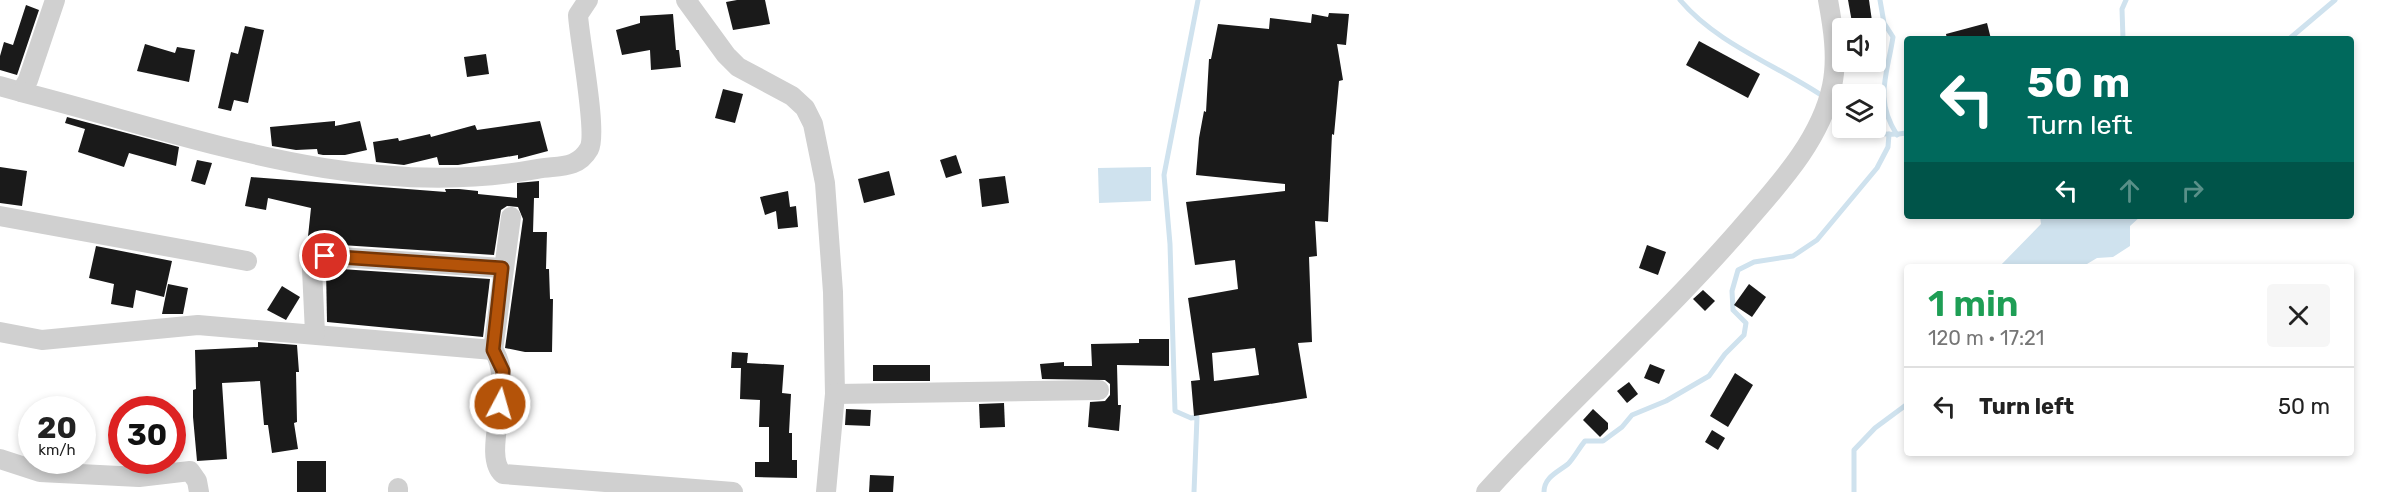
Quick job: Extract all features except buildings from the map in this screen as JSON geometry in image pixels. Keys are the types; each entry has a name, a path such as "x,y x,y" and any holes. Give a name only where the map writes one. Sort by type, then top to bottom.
{"street":[{"path":"21,92 28,80 55,0"},
{"path":"0,86 256,157 303,167 440,177 514,173 569,166 584,157 591,146 587,68 578,15 588,0"},
{"path":"686,0 726,56 738,66 792,96 805,108 813,124 825,183 832,292 835,394 826,492"},
{"path":"1486,492 1528,445 1653,324 1718,255 1797,163 1822,113 1832,86 1834,34 1828,0"},
{"path":"0,216 246,261"},
{"path":"511,217 502,268 493,350 503,371 495,461 498,469 503,474 733,492"},
{"path":"315,333 312,269 318,257 502,268"},
{"path":"0,332 42,340 198,325 315,333 493,350"},
{"path":"835,394 1099,390"},
{"path":"0,459 40,471 139,477 190,471 197,481 199,492"}],"water":[{"path":"1151,167 1151,201 1099,203 1098,168"},
{"path":"2040,219 2138,219 2130,226 2130,246 2113,257 2097,258 2087,264 2002,264 2041,224"}],"waterway":[{"path":"1194,492 1197,417 1191,418 1175,411 1170,244 1164,175 1198,0"},
{"path":"1680,0 1694,15 1728,41 1821,95"},
{"path":"1880,0 1884,23 1893,37 1884,98 1890,122 1897,135"},
{"path":"2123,36 2122,9 2126,0"},
{"path":"2293,36 2335,0"},
{"path":"1886,134 1904,133"},
{"path":"1544,492 1546,482 1568,464 1585,441 1603,441 1622,427 1632,415 1666,401 1709,376 1725,354 1744,335 1746,323 1733,310 1732,291 1738,270 1754,262 1793,256 1817,240 1877,168 1888,147 1889,134"},
{"path":"1854,492 1854,450 1875,428 1904,406"}],"route":[{"path":"325,256 502,268 493,350 499,357 503,371 500,404"}]}
